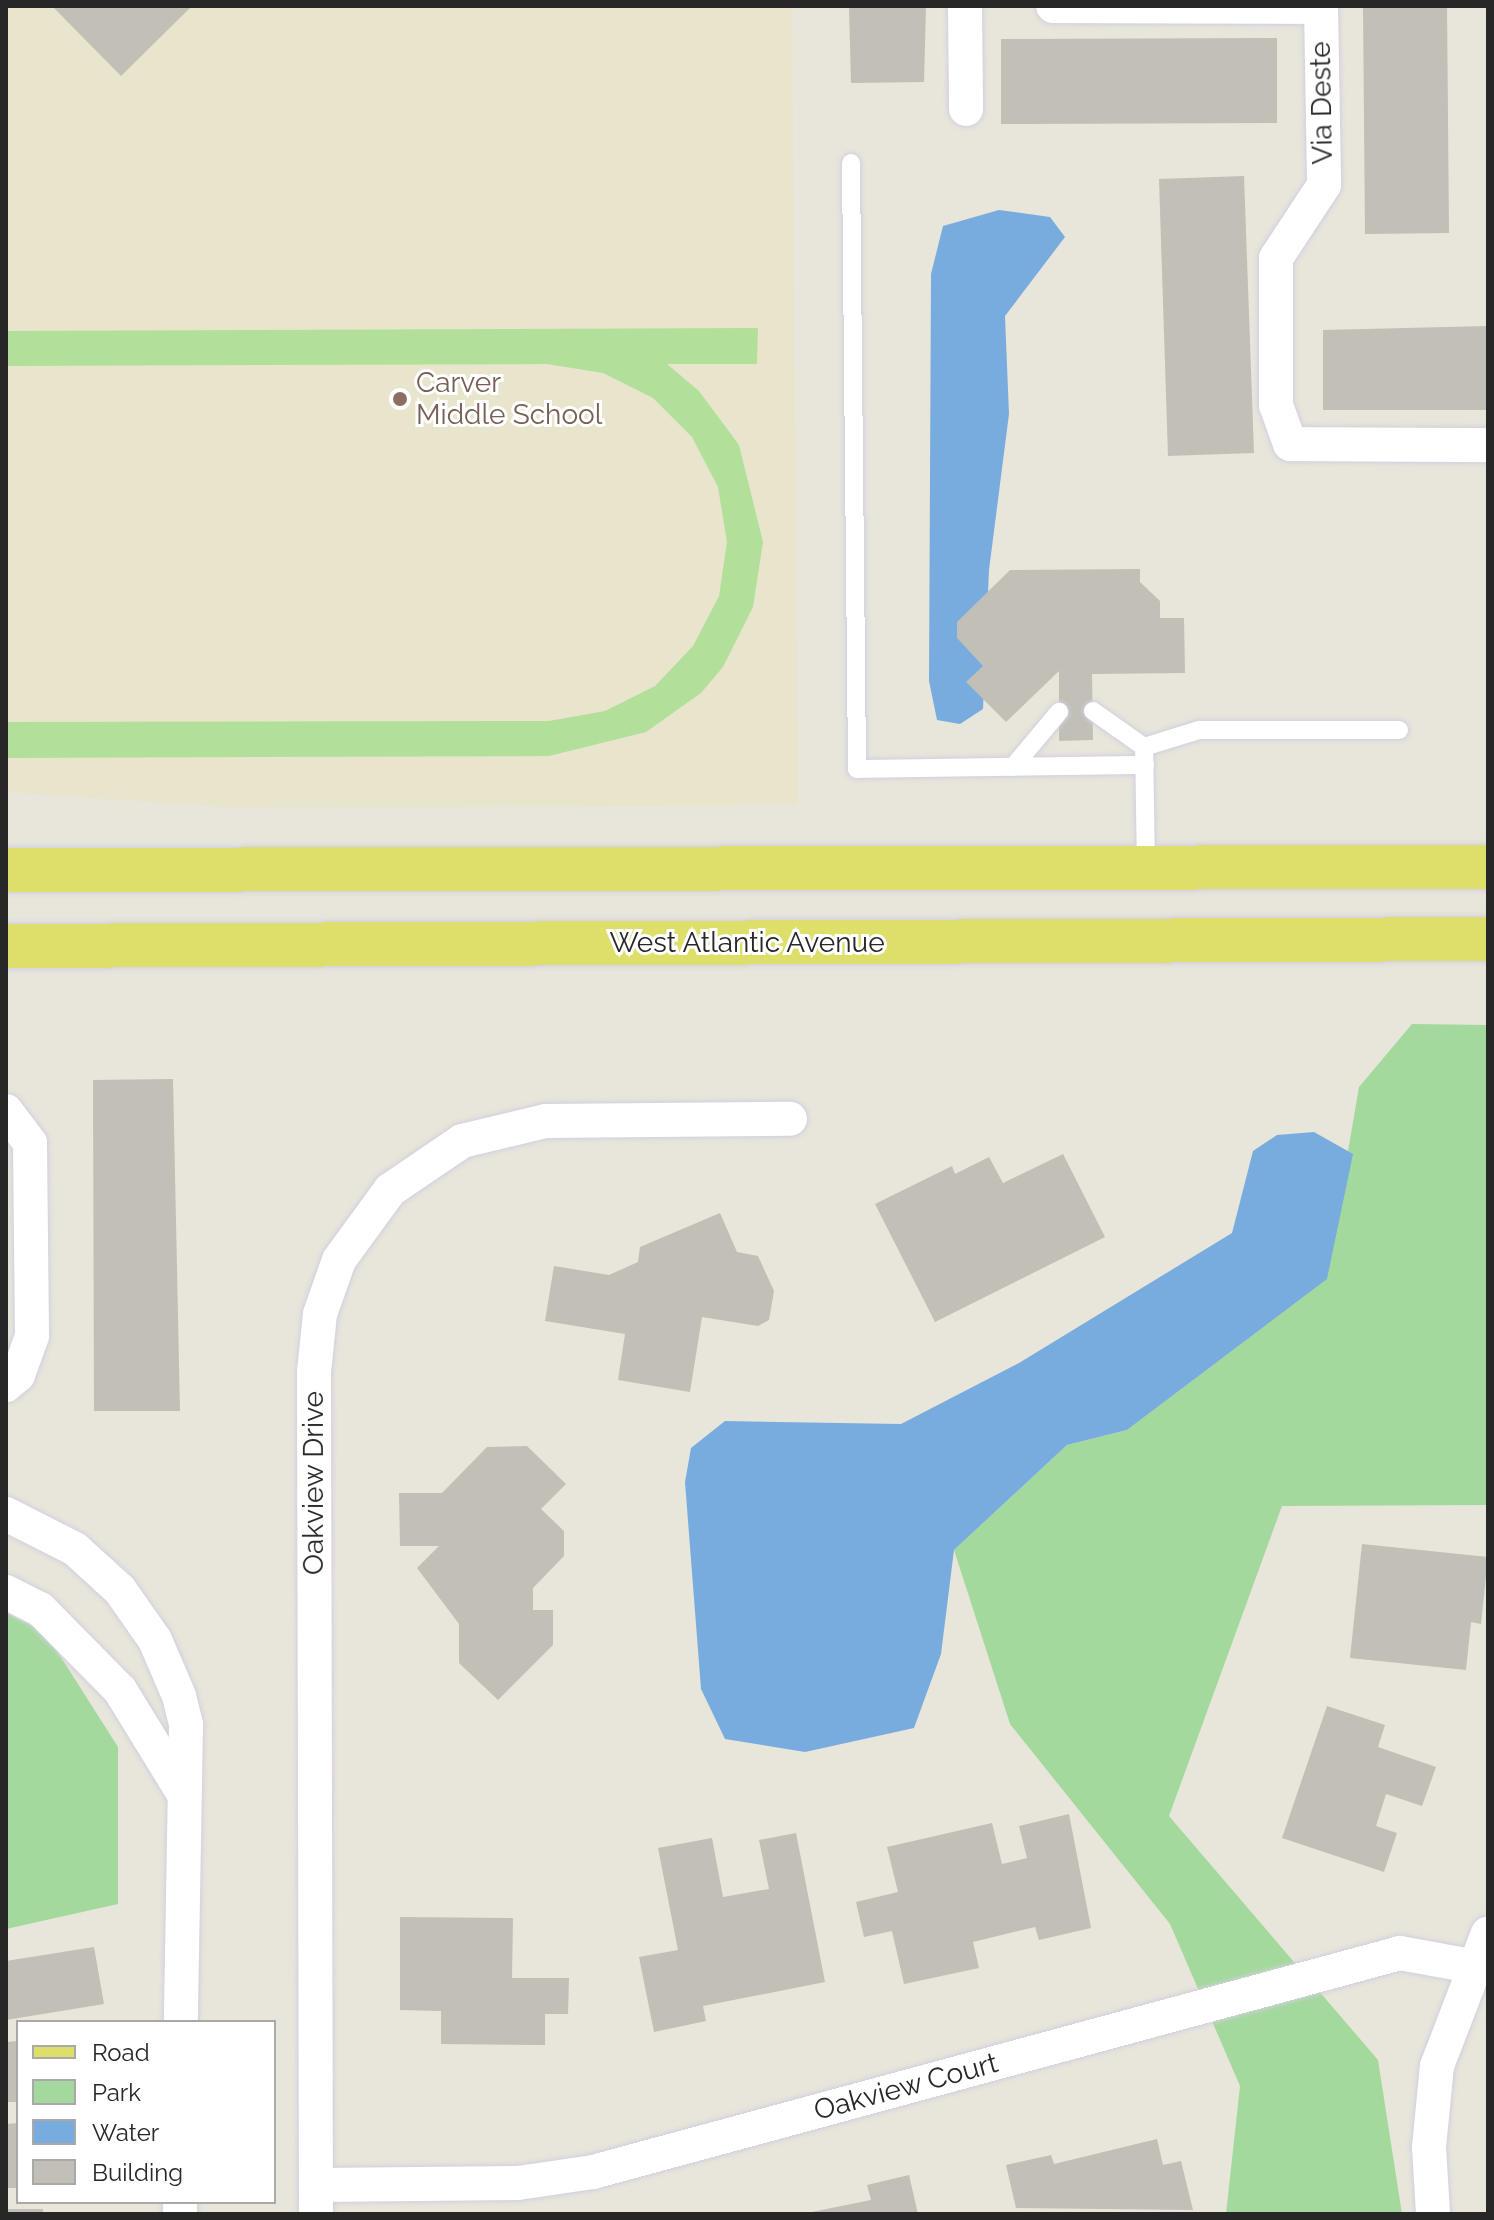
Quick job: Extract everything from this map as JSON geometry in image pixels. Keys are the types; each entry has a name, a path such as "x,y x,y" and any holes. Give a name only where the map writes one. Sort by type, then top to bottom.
{"main road":[{"path":"6,870 1488,867"},
{"name":"West Atlantic Avenue","path":"6,946 1488,939"}],"street":[{"path":"965,6 966,109"},
{"name":"Via Deste","path":"1053,6 1321,6 1324,185 1276,258 1276,405 1290,444 1488,445"},
{"path":"6,1111 30,1143 32,1336 18,1375 6,1385"},
{"name":"Oakview Drive","path":"316,2200 314,1372 320,1314 339,1260 390,1190 462,1141 546,1121 790,1119"},
{"path":"6,1514 75,1549 139,1614 179,1696 186,1725 182,1791 181,2020"},
{"path":"6,1592 40,1609 120,1690 182,1791"},
{"path":"1433,2214 1429,2147 1437,2066 1482,1967 1488,1933"},
{"name":"Oakview Court","path":"316,2200 518,2183 593,2172 1400,1953 1482,1967"}],"lane":[{"path":"851,163 857,769 1013,767 1144,756 1199,730 1399,730"},
{"path":"1093,711 1144,756 1146,869"},
{"path":"1013,767 1059,712"}],"shaded area":[{"name":"Carver Middle School","path":"6,6 792,6 798,805 234,808 6,792"}],"green space":[{"path":"758,328 757,364 667,364 699,391 739,445 763,542 753,607 723,667 701,693 646,732 549,756 6,758 6,722 549,721 605,711 655,686 693,646 719,596 727,542 718,487 692,437 653,398 603,373 547,364 6,366 6,331"},
{"path":"1412,1024 1488,1025 1488,1505 1282,1506 1169,1816 1378,2060 1402,2214 1226,2214 1240,2086 1170,1924 1010,1724 954,1550 1067,1445 1127,1430 1326,1279 1359,1087"},
{"path":"6,1613 45,1632 118,1747 118,1904 6,1929"}],"water":[{"path":"999,210 1050,217 1065,237 1005,316 1009,414 989,570 983,709 960,724 937,720 929,681 931,274 943,226"},
{"path":"1314,1132 1353,1154 1327,1279 1127,1430 1067,1445 954,1550 941,1654 914,1728 805,1752 725,1739 701,1689 685,1482 691,1448 725,1421 901,1424 1019,1363 1232,1233 1253,1151 1277,1135"}],"building":[{"path":"52,6 192,6 121,76"},
{"path":"849,6 926,6 924,82 851,83"},
{"path":"1363,6 1447,6 1449,233 1365,234"},
{"path":"1277,38 1277,123 1001,124 1001,39"},
{"path":"1244,176 1254,453 1168,456 1159,179"},
{"path":"1488,326 1488,410 1323,410 1323,330"},
{"path":"1140,569 1140,582 1160,601 1160,618 1184,618 1185,673 1092,674 1093,740 1059,741 1059,671 1006,722 966,682 983,666 957,638 957,622 1010,570"},
{"path":"173,1079 180,1411 94,1411 93,1080"},
{"path":"1063,1154 1105,1237 935,1322 875,1204 952,1166 955,1174 989,1157 1003,1183"},
{"path":"720,1213 737,1252 758,1256 774,1291 769,1320 758,1326 702,1317 690,1392 618,1380 625,1334 545,1321 554,1266 609,1275 638,1262 640,1247"},
{"path":"527,1446 566,1484 541,1509 564,1531 564,1556 533,1588 533,1610 553,1610 553,1645 498,1700 459,1663 459,1624 417,1568 439,1546 400,1546 399,1493 442,1493 487,1447"},
{"path":"1362,1544 1488,1557 1481,1624 1471,1622 1466,1670 1350,1658"},
{"path":"1327,1706 1385,1725 1378,1747 1436,1767 1422,1806 1386,1794 1376,1826 1397,1833 1384,1872 1282,1838"},
{"path":"1069,1814 1091,1928 1039,1940 1035,1927 973,1942 979,1968 904,1984 892,1931 864,1937 856,1902 898,1892 887,1847 992,1823 1002,1864 1027,1858 1019,1826"},
{"path":"796,1833 825,1982 703,2006 706,2021 654,2032 639,1957 678,1950 658,1848 712,1838 723,1897 769,1889 759,1840"},
{"path":"400,1917 513,1918 512,1978 569,1978 568,2014 545,2014 545,2045 441,2044 441,2011 400,2010"},
{"path":"94,1947 104,2004 6,2020 6,1961"},
{"path":"16,2041 16,2102 6,2102 6,2042"},
{"path":"16,2123 16,2188 6,2188 6,2124"},
{"path":"1157,2139 1163,2165 1181,2161 1193,2210 1016,2208 1006,2165 1051,2155 1054,2164"},
{"path":"909,2175 918,2214 802,2214 871,2200 867,2185"},
{"path":"6,2209 43,2209 43,2214 6,2214"}],"place":[{"name":"Carver Middle School","path":"400,399"}]}
